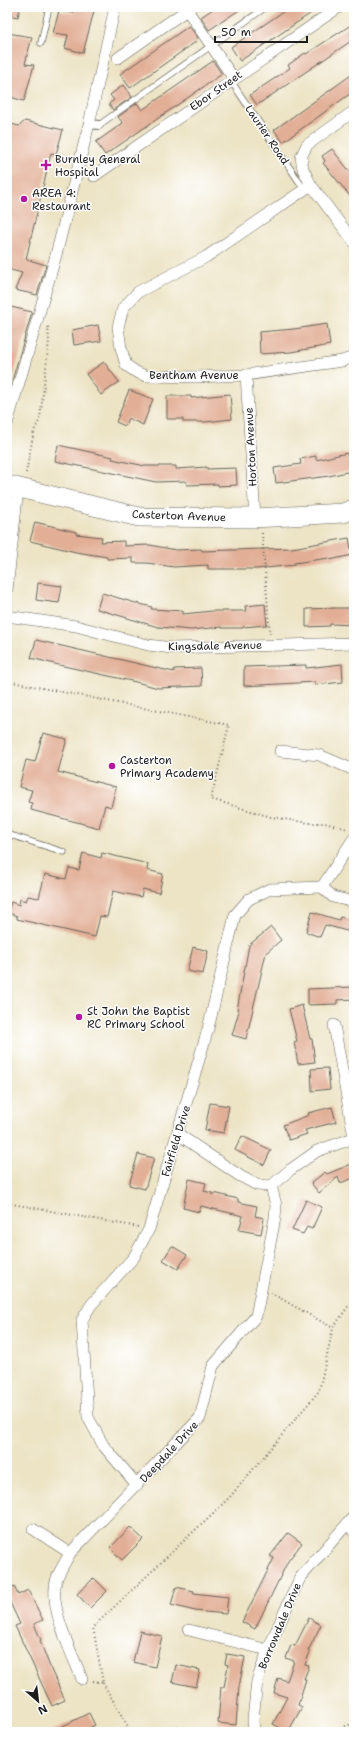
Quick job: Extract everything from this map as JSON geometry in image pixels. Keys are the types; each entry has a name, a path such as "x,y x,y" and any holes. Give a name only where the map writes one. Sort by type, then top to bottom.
{"highway":[{"name":"Casterton Avenue","path":"16,487 139,517 258,518 343,513 354,509"}],"street":[{"path":"7,424 9,408 94,125 115,7"},
{"name":"Ebor Street","path":"94,176 339,7"},
{"path":"118,58 189,9"},
{"name":"Laurier Road","path":"189,9 232,80"},
{"path":"308,187 301,157 307,145 354,111"},
{"name":"Laurier Road","path":"308,187 354,242"},
{"name":"Bentham Avenue","path":"308,187 206,257 138,292 123,308 118,327 121,348 126,365 136,372 146,376 196,377 246,375 342,361 354,357"},
{"name":"Horton Avenue","path":"246,375 258,518"},
{"path":"7,590 16,487"},
{"name":"Kingsdale Avenue","path":"7,616 76,626 148,645 172,648 354,643"},
{"path":"280,751 319,755 354,770"},
{"path":"354,838 322,887 333,897 354,902"},
{"name":"Fairfield Drive","path":"137,1485 103,1445 88,1417 82,1320 91,1305 134,1257 149,1229 208,1029 235,915 249,899 270,889 322,887"},
{"path":"178,1134 245,1179 257,1185 271,1186 290,1170 317,1151 354,1138 334,1025"},
{"name":"Deepdale Drive","path":"82,1679 60,1621 54,1597 57,1579 70,1554 200,1418 213,1366 256,1316 275,1218 276,1205 271,1186"},
{"name":"Borrowdale Drive","path":"254,1732 253,1720 257,1681 268,1650 300,1578 352,1524"},
{"path":"33,1529 70,1554"},
{"path":"188,1630 268,1650"}],"lane":[{"path":"41,43 49,7"},
{"path":"94,125 266,7"},
{"name":"Laurier Road","path":"232,80 308,187"},
{"path":"7,834 64,852"}],"path":[{"path":"16,487 34,431 40,419 49,341 48,319"},
{"path":"258,518 271,645"},
{"path":"7,681 229,725 211,799 271,816 309,823 325,823 354,831"},
{"path":"7,1203 149,1229"},
{"path":"262,1287 333,1328"},
{"path":"131,1732 103,1683 93,1627 229,1498 319,1390 333,1328 354,1298"},
{"path":"82,1679 103,1683"},
{"path":"330,1732 354,1723"},
{"path":"154,1732 166,1727 178,1726 189,1732"}],"building":[{"path":"7,7 20,7 18,17 7,15"},
{"path":"74,7 95,7 83,53 65,48 68,35 53,33 59,11 73,13"},
{"path":"216,7 244,7 209,30 201,17"},
{"path":"290,7 320,7 240,61 231,47"},
{"path":"354,23 354,39 257,105 250,95 290,68 288,65 305,53 306,54"},
{"path":"189,26 198,38 196,39 197,41 130,88 120,74"},
{"path":"7,33 32,37 25,64 34,65 24,101 7,96"},
{"path":"213,61 222,74 105,155 96,142 123,123 118,117 137,103 142,110"},
{"path":"354,73 354,91 283,142 274,130"},
{"path":"123,85 132,97 113,110 109,104 114,100 110,95"},
{"name":"AREA 4: Restaurant","path":"25,121 63,130 56,154 51,153 26,259 46,265 37,295 15,290 22,273 7,269 7,123 19,126"},
{"path":"332,149 354,177 354,201 323,163 325,161 322,156"},
{"path":"7,306 32,312 9,391 7,391"},
{"path":"327,324 330,345 291,352 260,354 259,332"},
{"path":"98,325 101,341 74,345 72,330"},
{"path":"104,362 119,382 101,395 86,374"},
{"path":"129,390 153,399 143,425 128,418 125,426 116,422"},
{"path":"230,394 232,419 205,422 183,422 183,419 167,419 167,396 191,396 191,398"},
{"path":"58,445 113,457 112,459 145,466 176,466 176,469 207,467 207,469 236,468 237,485 187,485 186,481 156,482 55,461"},
{"path":"347,453 351,471 329,476 276,483 274,468 301,464 300,459 316,456 316,460"},
{"path":"35,522 76,532 76,534 102,537 101,542 124,541 124,546 150,545 176,550 201,549 202,551 292,548 349,538 352,555 330,560 329,558 294,563 294,565 257,569 208,569 208,565 174,567 147,563 133,563 133,558 107,559 107,557 76,552 30,541"},
{"path":"38,583 62,586 59,603 36,600"},
{"path":"102,593 152,607 151,609 183,611 183,614 212,611 246,611 245,606 265,604 267,625 243,628 222,627 191,630 158,627 97,609"},
{"path":"354,608 354,625 330,624 330,626 306,627 306,609"},
{"path":"36,640 174,672 174,669 201,668 202,686 158,688 31,658"},
{"path":"342,664 343,682 315,685 315,682 244,686 244,667 306,665 306,668"},
{"path":"43,733 67,739 58,772 116,787 111,807 105,805 99,828 31,810 32,803 28,802 32,790 19,787 26,760 35,762"},
{"path":"83,853 101,858 102,853 148,864 147,870 163,874 159,893 143,889 141,897 113,891 107,917 100,916 95,937 17,919 17,916 8,913 11,902 19,905 20,899 26,901 28,896 39,898 45,874 66,879 69,868 79,870"},
{"path":"312,912 339,920 340,917 354,921 354,933 325,925 320,937 306,932"},
{"path":"271,927 281,940 266,953 246,1039 232,1035 239,1011 237,1010 249,945"},
{"path":"193,947 208,951 203,974 187,971"},
{"path":"354,987 354,999 337,1000 337,1004 308,1005 308,989"},
{"path":"302,1005 310,1039 312,1039 315,1062 298,1064 294,1042 297,1041 289,1009"},
{"path":"328,1068 330,1089 312,1091 311,1069"},
{"path":"210,1103 229,1106 224,1133 205,1130"},
{"path":"332,1107 336,1122 305,1130 307,1134 289,1140 283,1125 309,1115 308,1113"},
{"path":"242,1136 271,1150 264,1165 235,1150"},
{"path":"138,1154 154,1158 145,1189 129,1185"},
{"path":"354,1163 354,1178 340,1183 338,1177 319,1193 311,1183 325,1172 327,1174"},
{"path":"189,1179 206,1183 204,1191 212,1193 212,1195 214,1193 238,1199 238,1202 257,1206 255,1216 264,1218 261,1234 239,1230 243,1216 201,1206 199,1212 183,1208"},
{"path":"306,1200 322,1207 312,1229 307,1227 303,1234 292,1230"},
{"path":"172,1246 187,1255 178,1269 163,1260"},
{"path":"130,1527 143,1539 122,1560 110,1548"},
{"path":"288,1533 302,1543 288,1561 255,1629 242,1622 274,1558 270,1556"},
{"path":"94,1578 107,1591 90,1608 77,1594"},
{"path":"14,1586 18,1595 28,1590 43,1620 34,1624 52,1672 65,1700 52,1706 15,1626 20,1624 7,1596 7,1589"},
{"path":"176,1587 194,1591 193,1593 228,1597 226,1614 195,1611 171,1605"},
{"path":"309,1618 321,1625 308,1651 310,1652 305,1665 309,1666 304,1679 306,1679 298,1705 302,1707 288,1732 273,1724 287,1697 274,1693 278,1678 287,1681 294,1661 286,1658 291,1645 295,1646"},
{"path":"140,1631 162,1636 155,1667 133,1662"},
{"path":"227,1654 245,1657 239,1687 236,1725 218,1723 221,1687 224,1687 228,1665 225,1664"},
{"path":"176,1665 200,1670 196,1687 172,1682"},
{"path":"89,1713 95,1725 82,1732 51,1732"}],"place":[{"name":"Burnley General Hospital","path":"46,165"},
{"name":"AREA 4: Restaurant","path":"24,199"},
{"name":"Casterton Primary Academy","path":"112,766"},
{"name":"St John the Baptist RC Primary School","path":"79,1017"}]}
